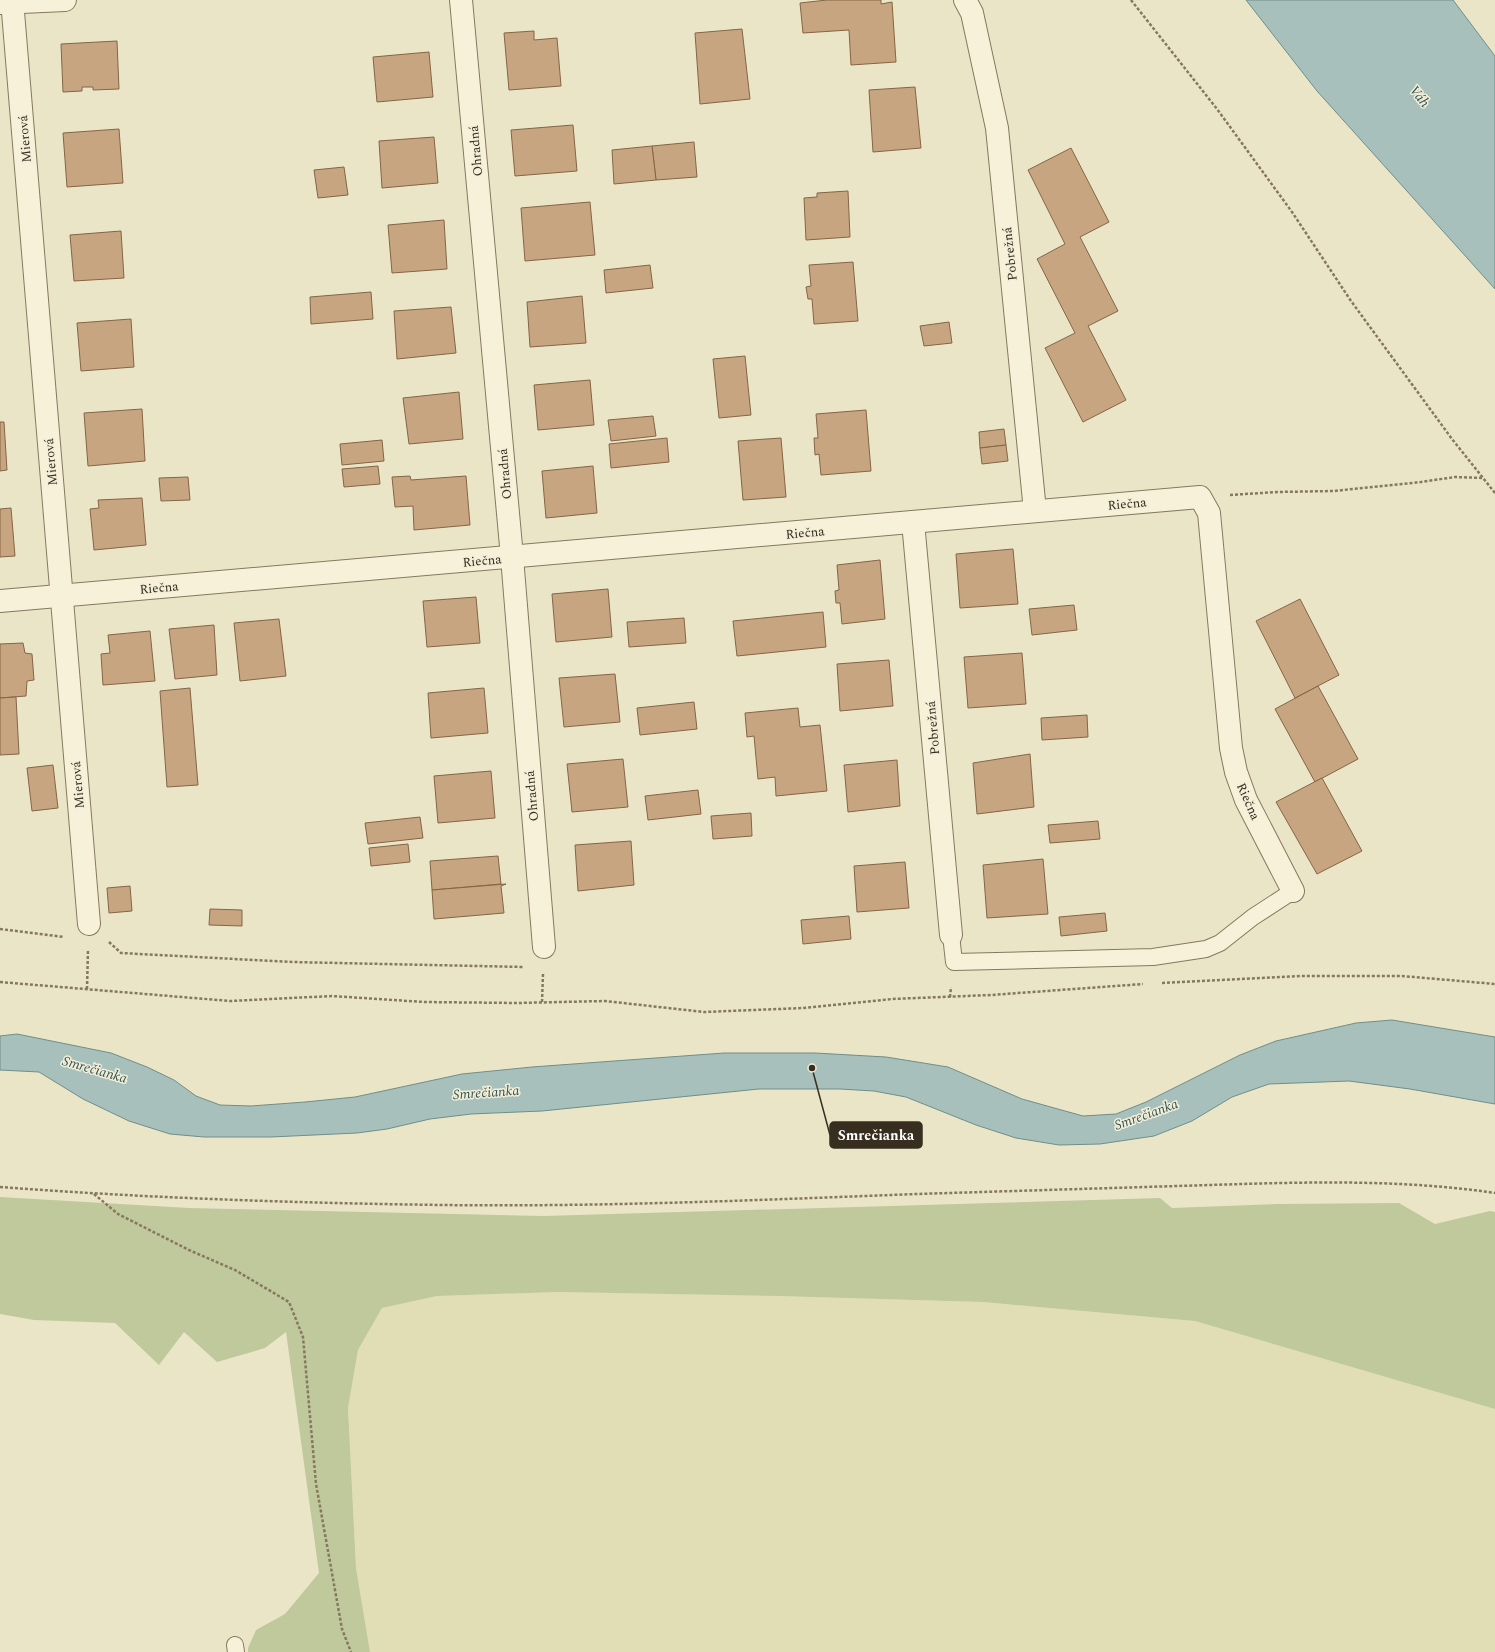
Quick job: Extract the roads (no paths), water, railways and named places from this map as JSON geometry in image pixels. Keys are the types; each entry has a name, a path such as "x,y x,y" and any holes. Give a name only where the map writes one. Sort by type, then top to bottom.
{"street":[{"path":"8,2 66,0"},
{"name":"Ohradná","path":"461,0 512,557 544,947"},
{"name":"Pobrežná","path":"965,0 973,20 997,128 1034,511"},
{"name":"Mierová","path":"8,2 89,924"},
{"name":"Riečna","path":"0,601 1200,497 1209,513 1231,748 1236,772 1246,800 1293,890"},
{"name":"Pobrežná","path":"913,522 951,935"}],"lane":[{"path":"951,935 954,962 1153,958 1206,949 1220,943 1253,917 1293,890"}],"water":[{"name":"Váh","path":"1246,0 1453,0 1495,56 1495,289 1317,91"},
{"path":"1392,1020 1495,1037 1495,1104 1410,1089 1349,1081 1269,1084 1232,1097 1192,1121 1154,1136 1100,1144 1059,1145 1016,1138 976,1125 906,1097 874,1091 840,1089 759,1089 542,1111 471,1114 430,1119 387,1129 357,1133 271,1137 204,1137 170,1134 129,1121 83,1099 39,1072 0,1070 0,1036 17,1034 111,1053 147,1067 174,1080 196,1096 220,1105 251,1106 355,1097 462,1074 532,1067 724,1053 815,1053 886,1057 948,1067 1022,1099 1083,1116 1116,1114 1146,1102 1240,1055 1276,1041 1356,1023"}],"place":[{"name":"Smrečianka","path":"812,1068"}]}
